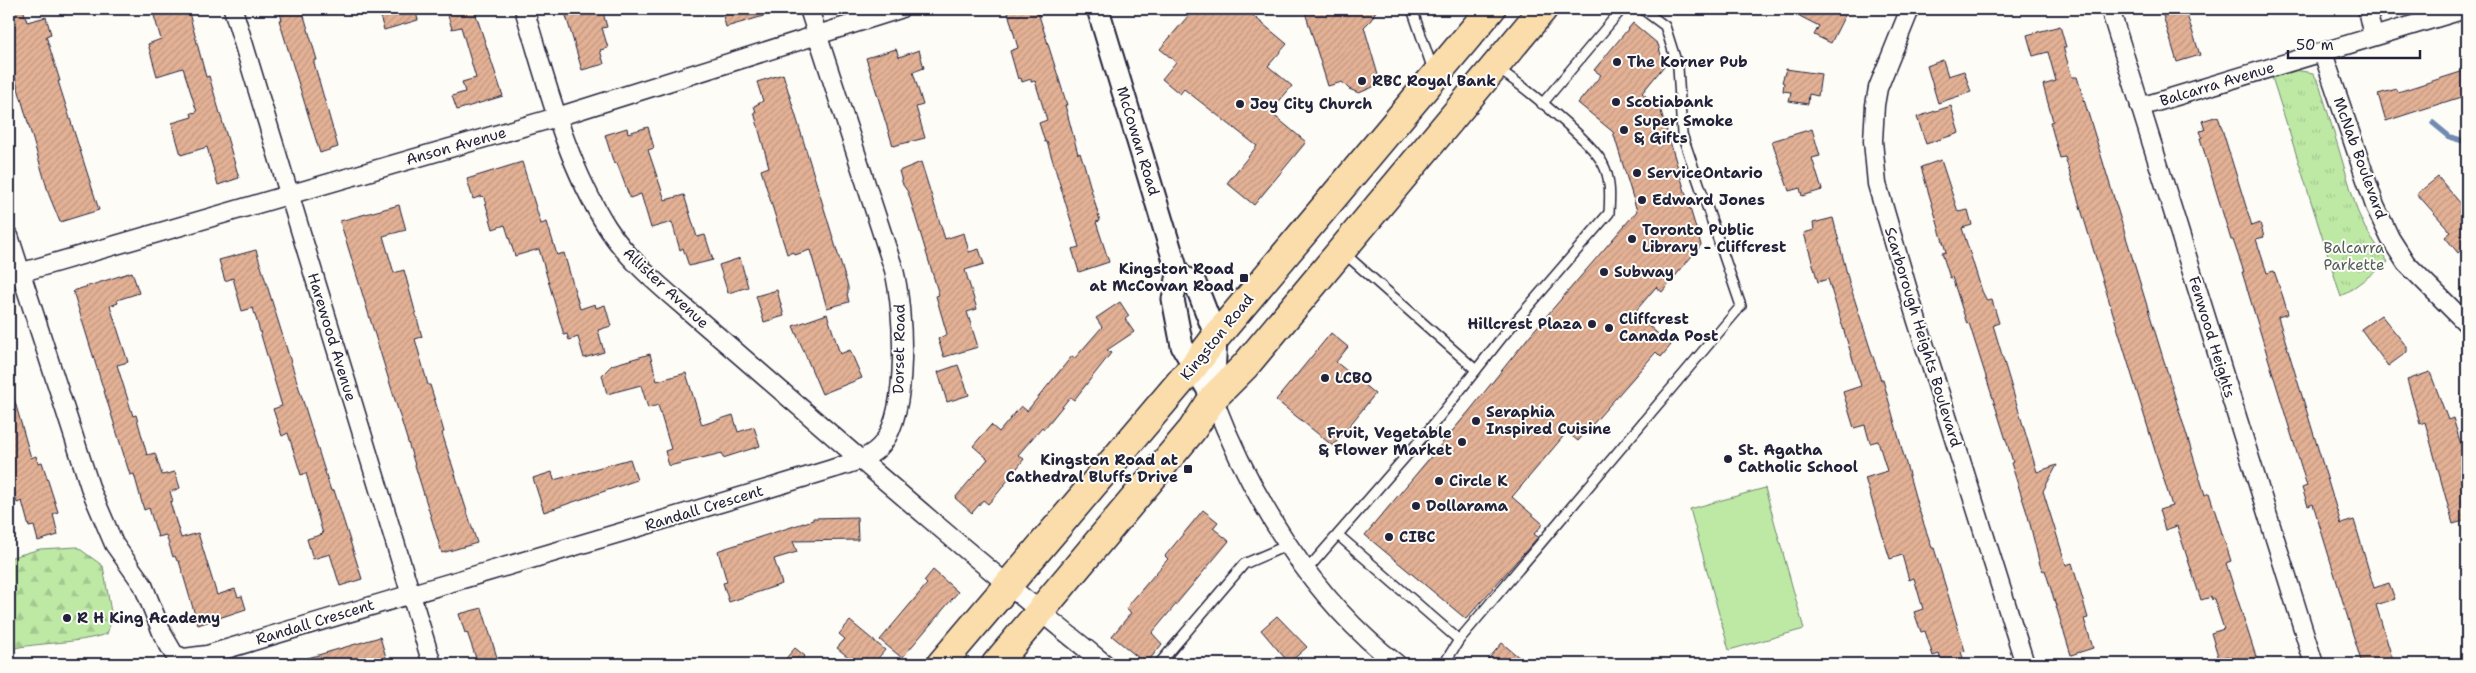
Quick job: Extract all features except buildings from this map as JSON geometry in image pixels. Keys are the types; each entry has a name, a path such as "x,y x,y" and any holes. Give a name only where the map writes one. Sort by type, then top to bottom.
{"main road":[{"path":"996,664 1192,430 1213,398 1244,366 1342,251 1543,9"},
{"name":"Kingston Road","path":"941,664 1194,367 1216,337 1436,76 1481,17"}],"street":[{"name":"Harewood Avenue","path":"233,9 432,664"},
{"name":"Allister Avenue","path":"524,9 557,117 582,187 621,246 655,281 860,460"},
{"name":"Dorset Road","path":"809,9 894,270 899,292 901,316 900,381 897,409 883,443 872,454 860,460"},
{"name":"Anson Avenue","path":"14,275 557,117 900,9"},
{"name":"McCowan Road","path":"1098,9 1178,274 1173,299 1182,346 1213,398"},
{"name":"Scarborough Heights Boulevard","path":"1910,9 1878,88 1873,142 1877,184 1916,318 2025,664"},
{"name":"Fenwood Heights","path":"2110,9 2314,664"},
{"path":"2369,9 2368,14 2373,36"},
{"name":"Balcarra Avenue","path":"2140,108 2466,9"},
{"name":"McNab Boulevard","path":"2323,53 2375,206 2390,238 2406,263 2467,324"},
{"name":"Randall Crescent","path":"9,236 14,275 102,517 114,544 143,585 163,635 174,654 184,658 207,655 411,593 615,536 860,460"},
{"path":"1178,274 1195,283 1216,337 1213,398 1224,427 1272,519 1306,572 1351,624 1397,664"},
{"path":"860,460 1007,586 1105,664"}],"lane":[{"path":"1412,9 1436,76"},
{"path":"1542,104 1622,9"},
{"path":"1444,664 1459,640 1741,306 1682,134 1678,67 1665,26 1642,9"},
{"path":"1306,572 1428,431 1476,370 1609,213 1611,191 1603,164 1585,142 1495,66"},
{"path":"1342,251 1476,370"},
{"path":"1338,535 1459,640"},
{"path":"1159,664 1244,564 1288,545"}],"green space":[{"name":"Balcarra Parkette","path":"2294,70 2313,73 2319,83 2357,210 2365,228 2388,262 2341,297 2272,77"},
{"path":"1765,488 1804,629 1729,650 1690,509"},
{"name":"R H King Academy","path":"77,547 103,566 112,618 107,634 83,640 9,649 9,558 40,549"}],"waterway":[{"path":"2433,123 2450,137 2467,142"}],"place":[{"name":"The Korner Pub","path":"1617,62"},
{"name":"RBC Royal Bank","path":"1362,81"},
{"name":"Scotiabank","path":"1616,102"},
{"name":"Joy City Church","path":"1240,104"},
{"name":"Super Smoke & Gifts","path":"1624,130"},
{"name":"ServiceOntario","path":"1637,173"},
{"name":"Edward Jones","path":"1642,200"},
{"name":"Toronto Public Library - Cliffcrest","path":"1632,239"},
{"name":"Subway","path":"1604,272"},
{"name":"Kingston Road at McCowan Road","path":"1244,278"},
{"name":"Hillcrest Plaza","path":"1592,324"},
{"name":"Cliffcrest Canada Post","path":"1609,328"},
{"name":"LCBO","path":"1325,378"},
{"name":"Seraphia Inspired Cuisine","path":"1476,421"},
{"name":"Fruit, Vegetable & Flower Market","path":"1462,442"},
{"name":"St. Agatha Catholic School","path":"1728,459"},
{"name":"Kingston Road at Cathedral Bluffs Drive","path":"1188,469"},
{"name":"Circle K","path":"1439,481"},
{"name":"Dollarama","path":"1416,506"},
{"name":"CIBC","path":"1389,537"},
{"name":"R H King Academy","path":"67,618"}]}
